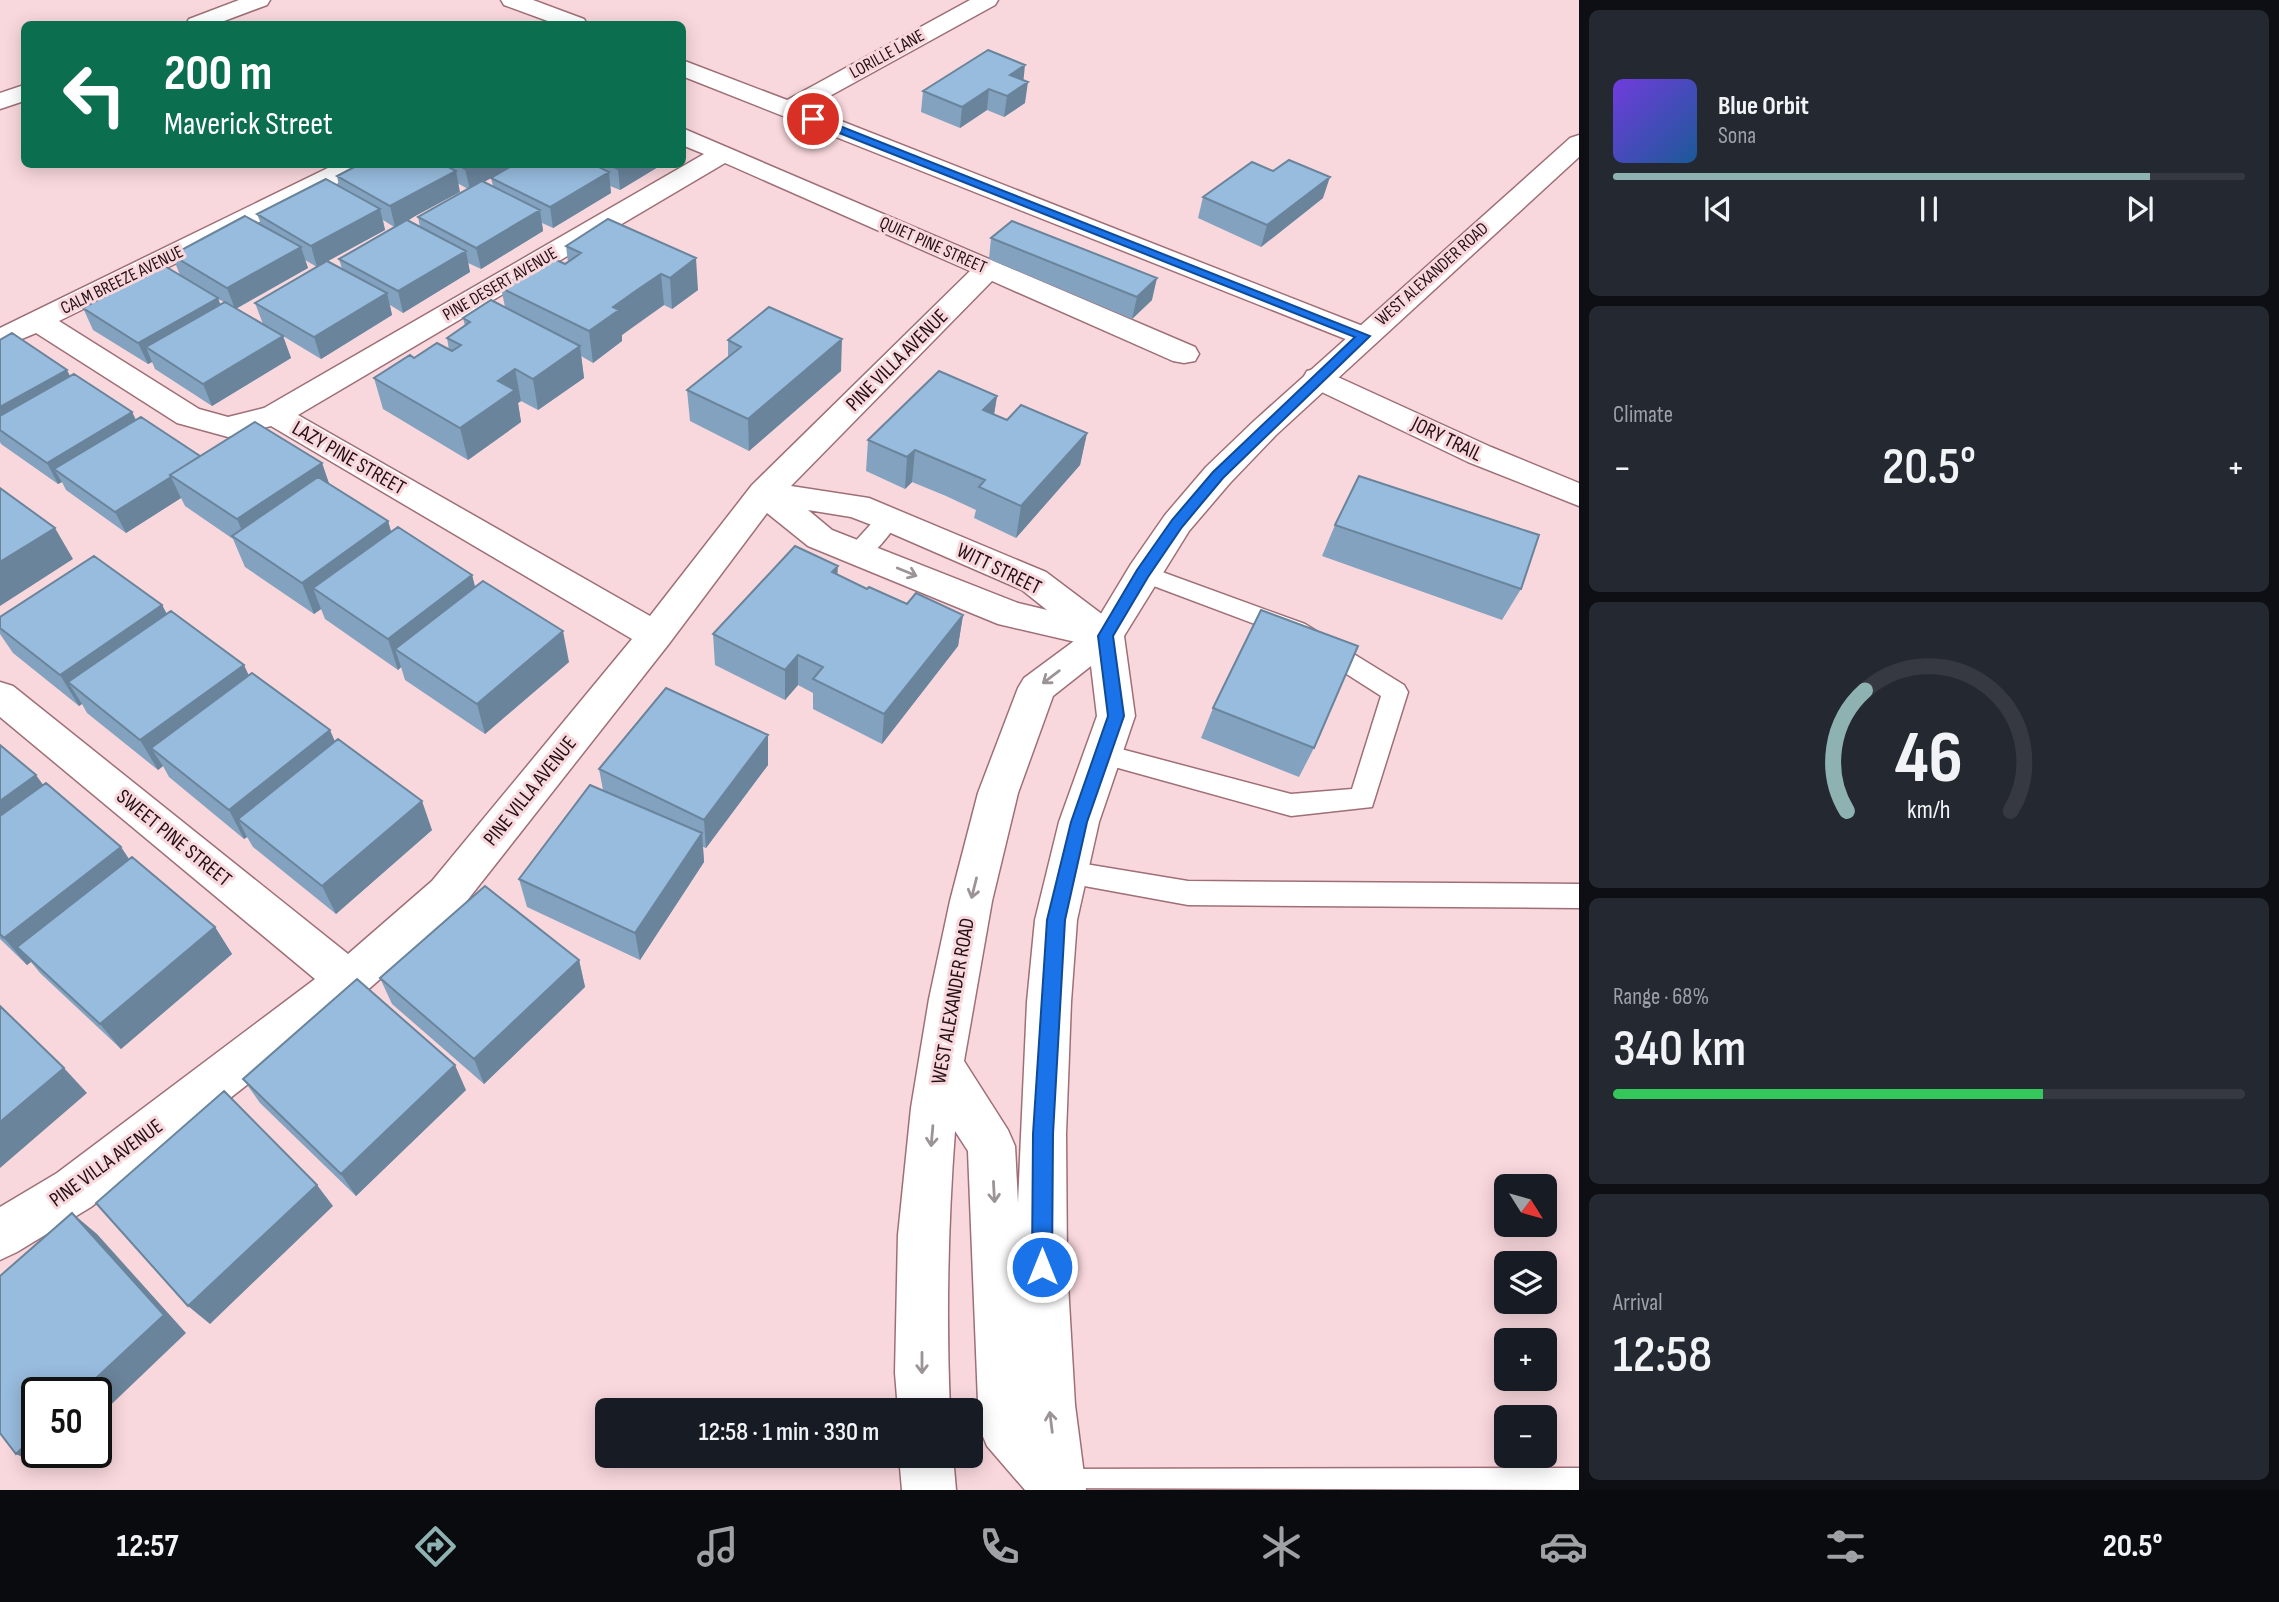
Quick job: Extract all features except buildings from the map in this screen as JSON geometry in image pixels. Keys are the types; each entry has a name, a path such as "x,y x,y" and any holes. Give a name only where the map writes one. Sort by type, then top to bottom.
{"street":[{"path":"205,21 260,0"},
{"path":"512,0 568,21"},
{"name":"LORILLE LANE","path":"788,109 987,0"},
{"path":"686,69 1363,336"},
{"path":"0,102 21,93"},
{"name":"QUIET PINE STREET","path":"686,137 1184,354"},
{"name":"WEST ALEXANDER ROAD","path":"923,1398 923,1235 941,1065 971,901 994,806 1037,688 1106,636 1143,573 1177,523 1218,475 1363,336 1579,143"},
{"name":"PINE DESERT AVENUE","path":"275,415 724,153"},
{"name":"CALM BREEZE AVENUE","path":"0,339 350,168"},
{"name":"PINE VILLA AVENUE","path":"0,1235 74,1190 348,980 447,894 655,636 764,493 988,269"},
{"name":"LAZY PINE STREET","path":"38,321 188,416 228,427 275,415 655,636"},
{"name":"JORY TRAIL","path":"1318,378 1488,458 1579,495"},
{"name":"WITT STREET","path":"764,493 857,506 889,519 1034,581 1106,636"},
{"name":"WITT STREET","path":"764,493 820,538 1011,615 1106,636"},
{"path":"1059,1489 1049,1405 1042,1267 1043,1134 1056,920 1079,822 1116,716 1106,636"},
{"name":"SWEET PINE STREET","path":"0,696 348,980"},
{"path":"941,1065 992,1146 1006,1427 1059,1489"},
{"path":"927,1468 929,1490"}],"lane":[{"path":"859,552 889,519"},
{"path":"1102,754 1291,805 1362,799 1395,692 1296,630 1143,573"},
{"path":"1068,873 1188,893 1579,896"},
{"path":"1059,1489 1579,1488"}],"route":[{"path":"813,119 1363,336 1218,475 1177,523 1143,573 1106,636 1116,716 1079,822 1056,920 1043,1134 1042,1267"}]}
